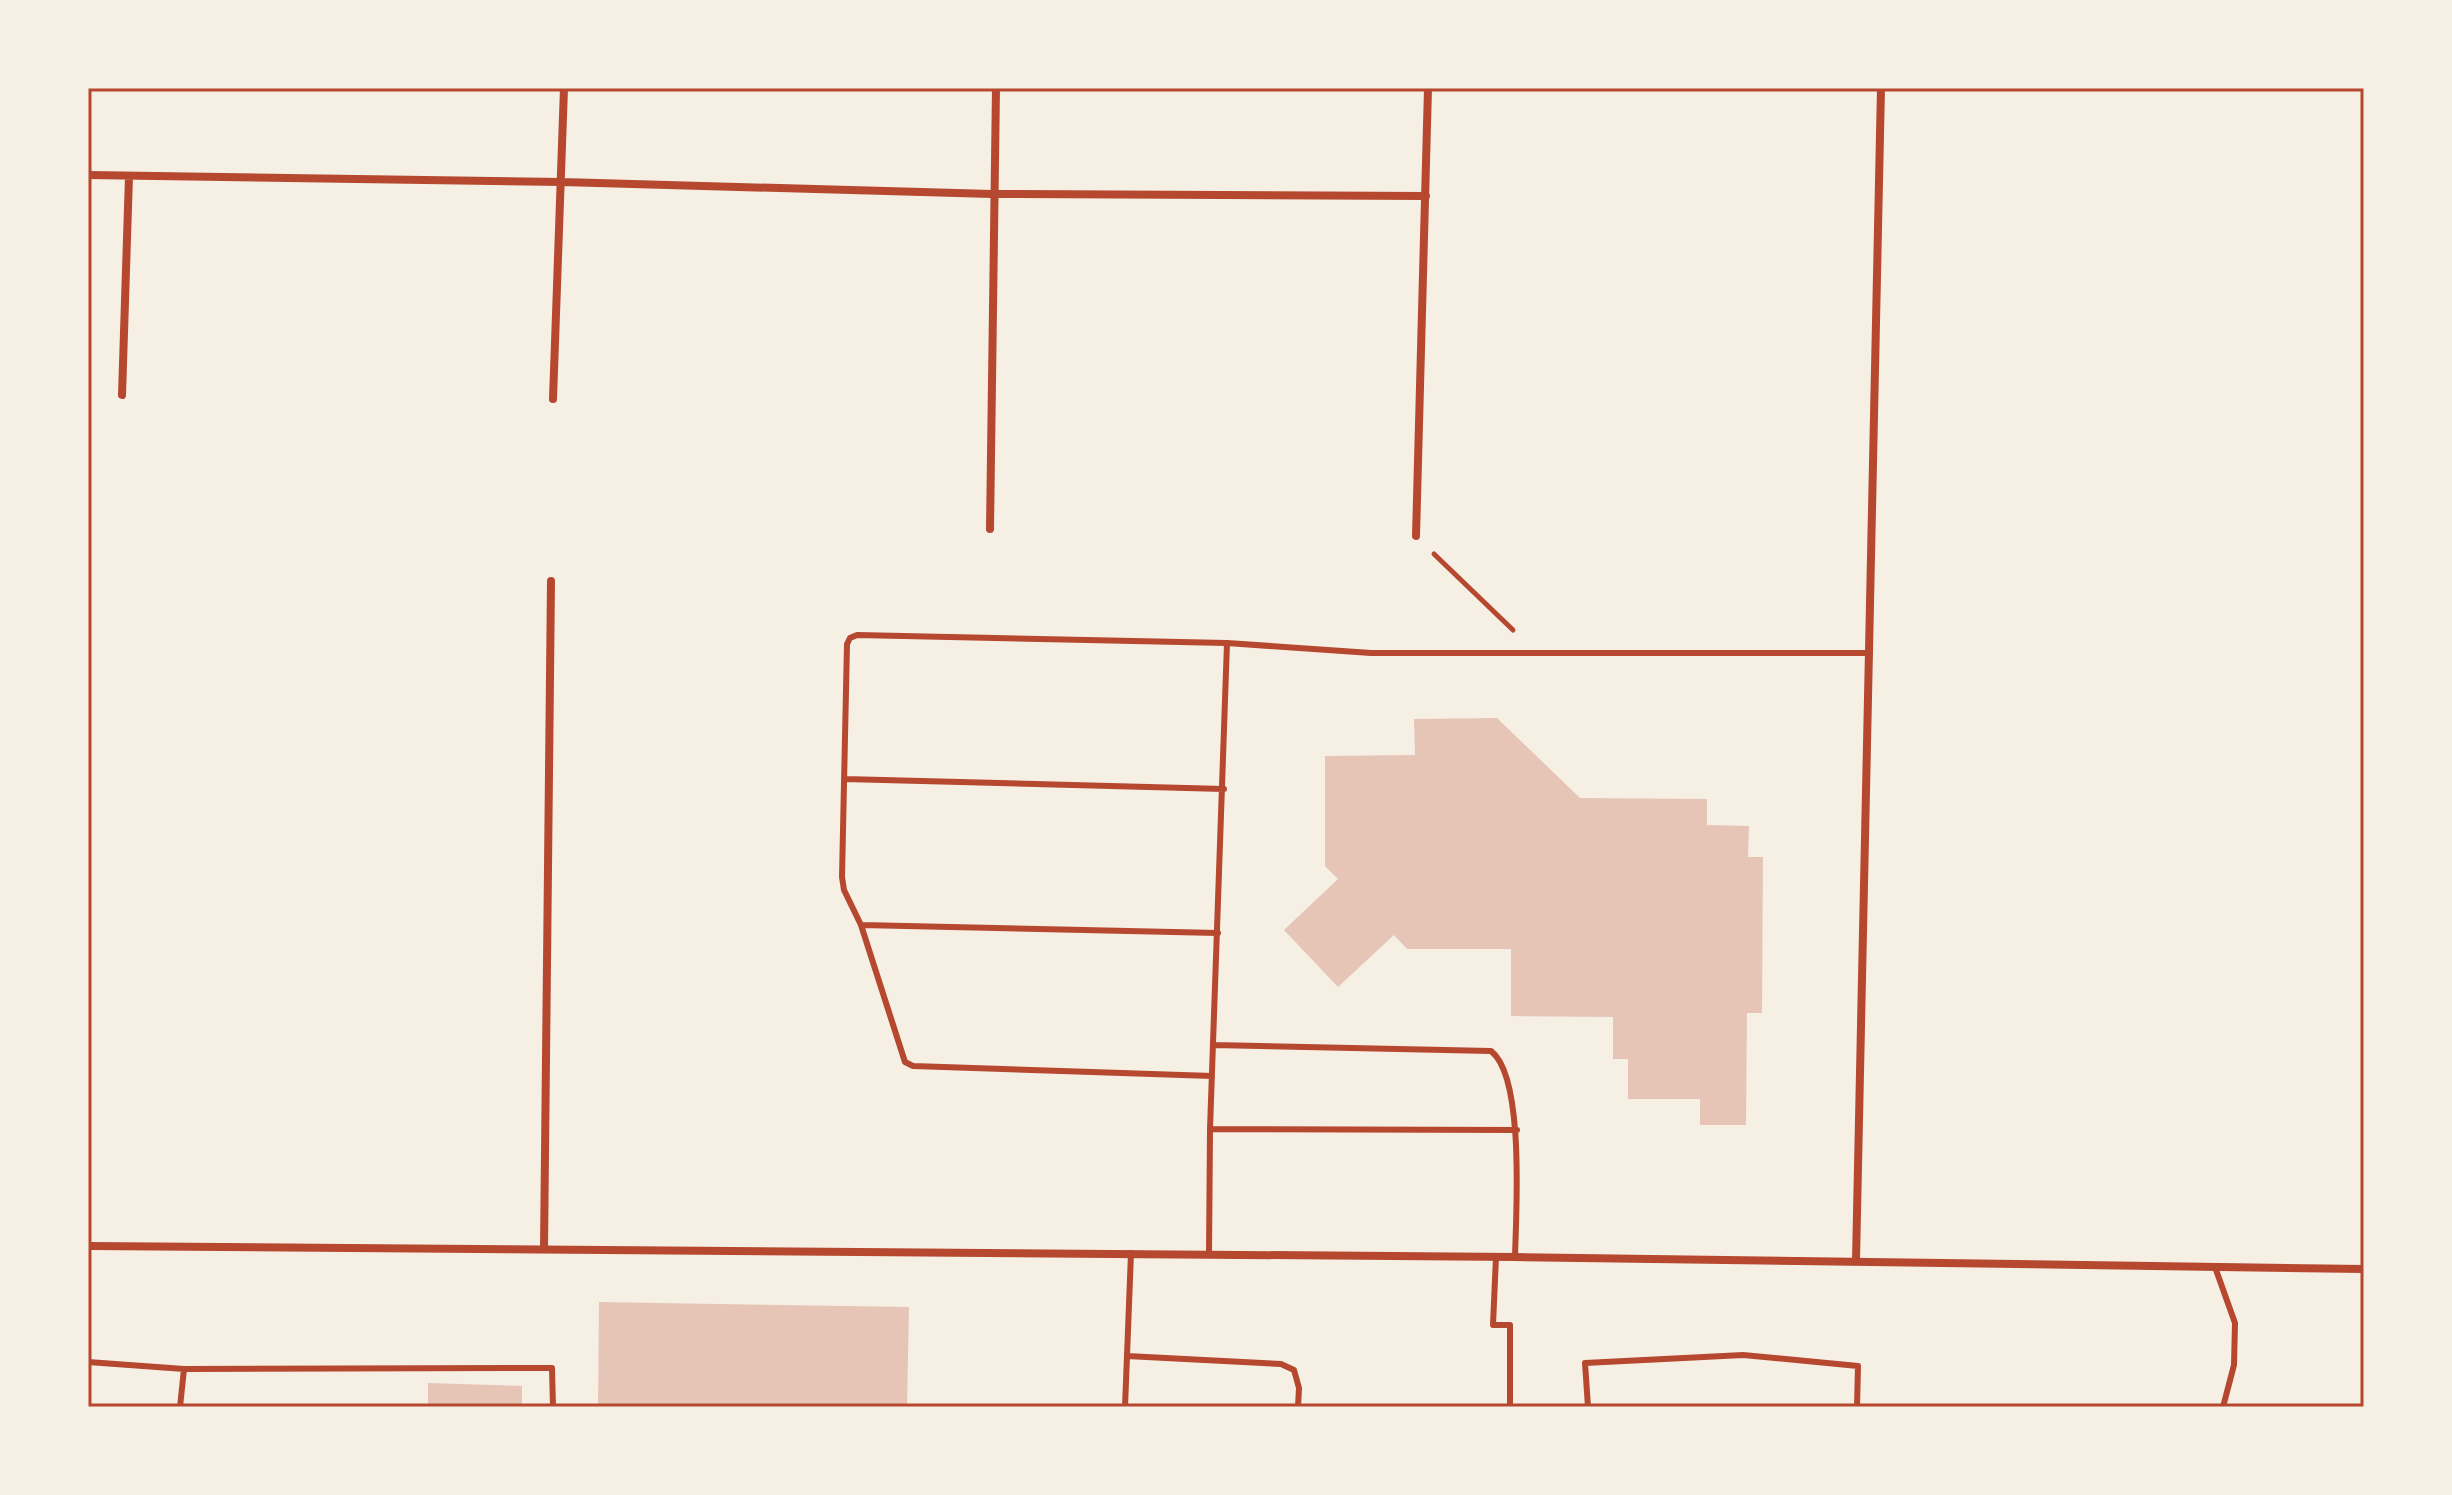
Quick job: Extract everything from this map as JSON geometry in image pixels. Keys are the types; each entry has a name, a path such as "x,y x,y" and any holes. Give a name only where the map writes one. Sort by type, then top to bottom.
{"street":[{"path":"553,399 564,88"},
{"path":"990,529 992,194 996,88"},
{"path":"1416,536 1428,88"},
{"path":"1856,1260 1881,88"},
{"path":"88,175 562,182 992,194 1426,196"},
{"path":"122,395 129,176"},
{"path":"544,1249 551,581"},
{"path":"88,1246 1856,1260 2364,1269"}],"lane":[{"path":"1212,1076 913,1066 905,1062 861,925 844,890 842,877 847,644 850,638 857,635 1227,643 1371,653 1870,653"},
{"path":"1209,1254 1210,1129 1227,643"},
{"path":"844,779 1224,789"},
{"path":"861,925 1218,933"},
{"path":"1213,1045 1491,1051 1502,1064 1517,1130 1515,1257"},
{"path":"1210,1129 1517,1130"},
{"path":"1125,1407 1131,1253"},
{"path":"1496,1257 1493,1325 1510,1325 1510,1407"},
{"path":"2215,1267 2235,1323 2234,1365 2223,1407"},
{"path":"1588,1407 1585,1363 1743,1355 1858,1366 1857,1407"},
{"path":"1127,1356 1281,1364 1294,1370 1299,1388 1298,1407"},
{"path":"88,1362 184,1369 552,1368 553,1407"},
{"path":"180,1407 184,1369"}],"path":[{"path":"1416,536 1538,653"}],"building":[{"path":"1497,718 1580,798 1707,799 1707,825 1749,826 1748,857 1763,857 1762,1013 1747,1013 1746,1125 1700,1125 1700,1099 1628,1099 1628,1059 1613,1059 1613,1017 1511,1016 1511,949 1407,949 1394,935 1338,987 1284,930 1338,879 1325,866 1325,756 1415,755 1414,719"},
{"path":"599,1302 909,1307 907,1407 598,1407"},
{"path":"428,1383 522,1386 522,1407 428,1407"}]}
